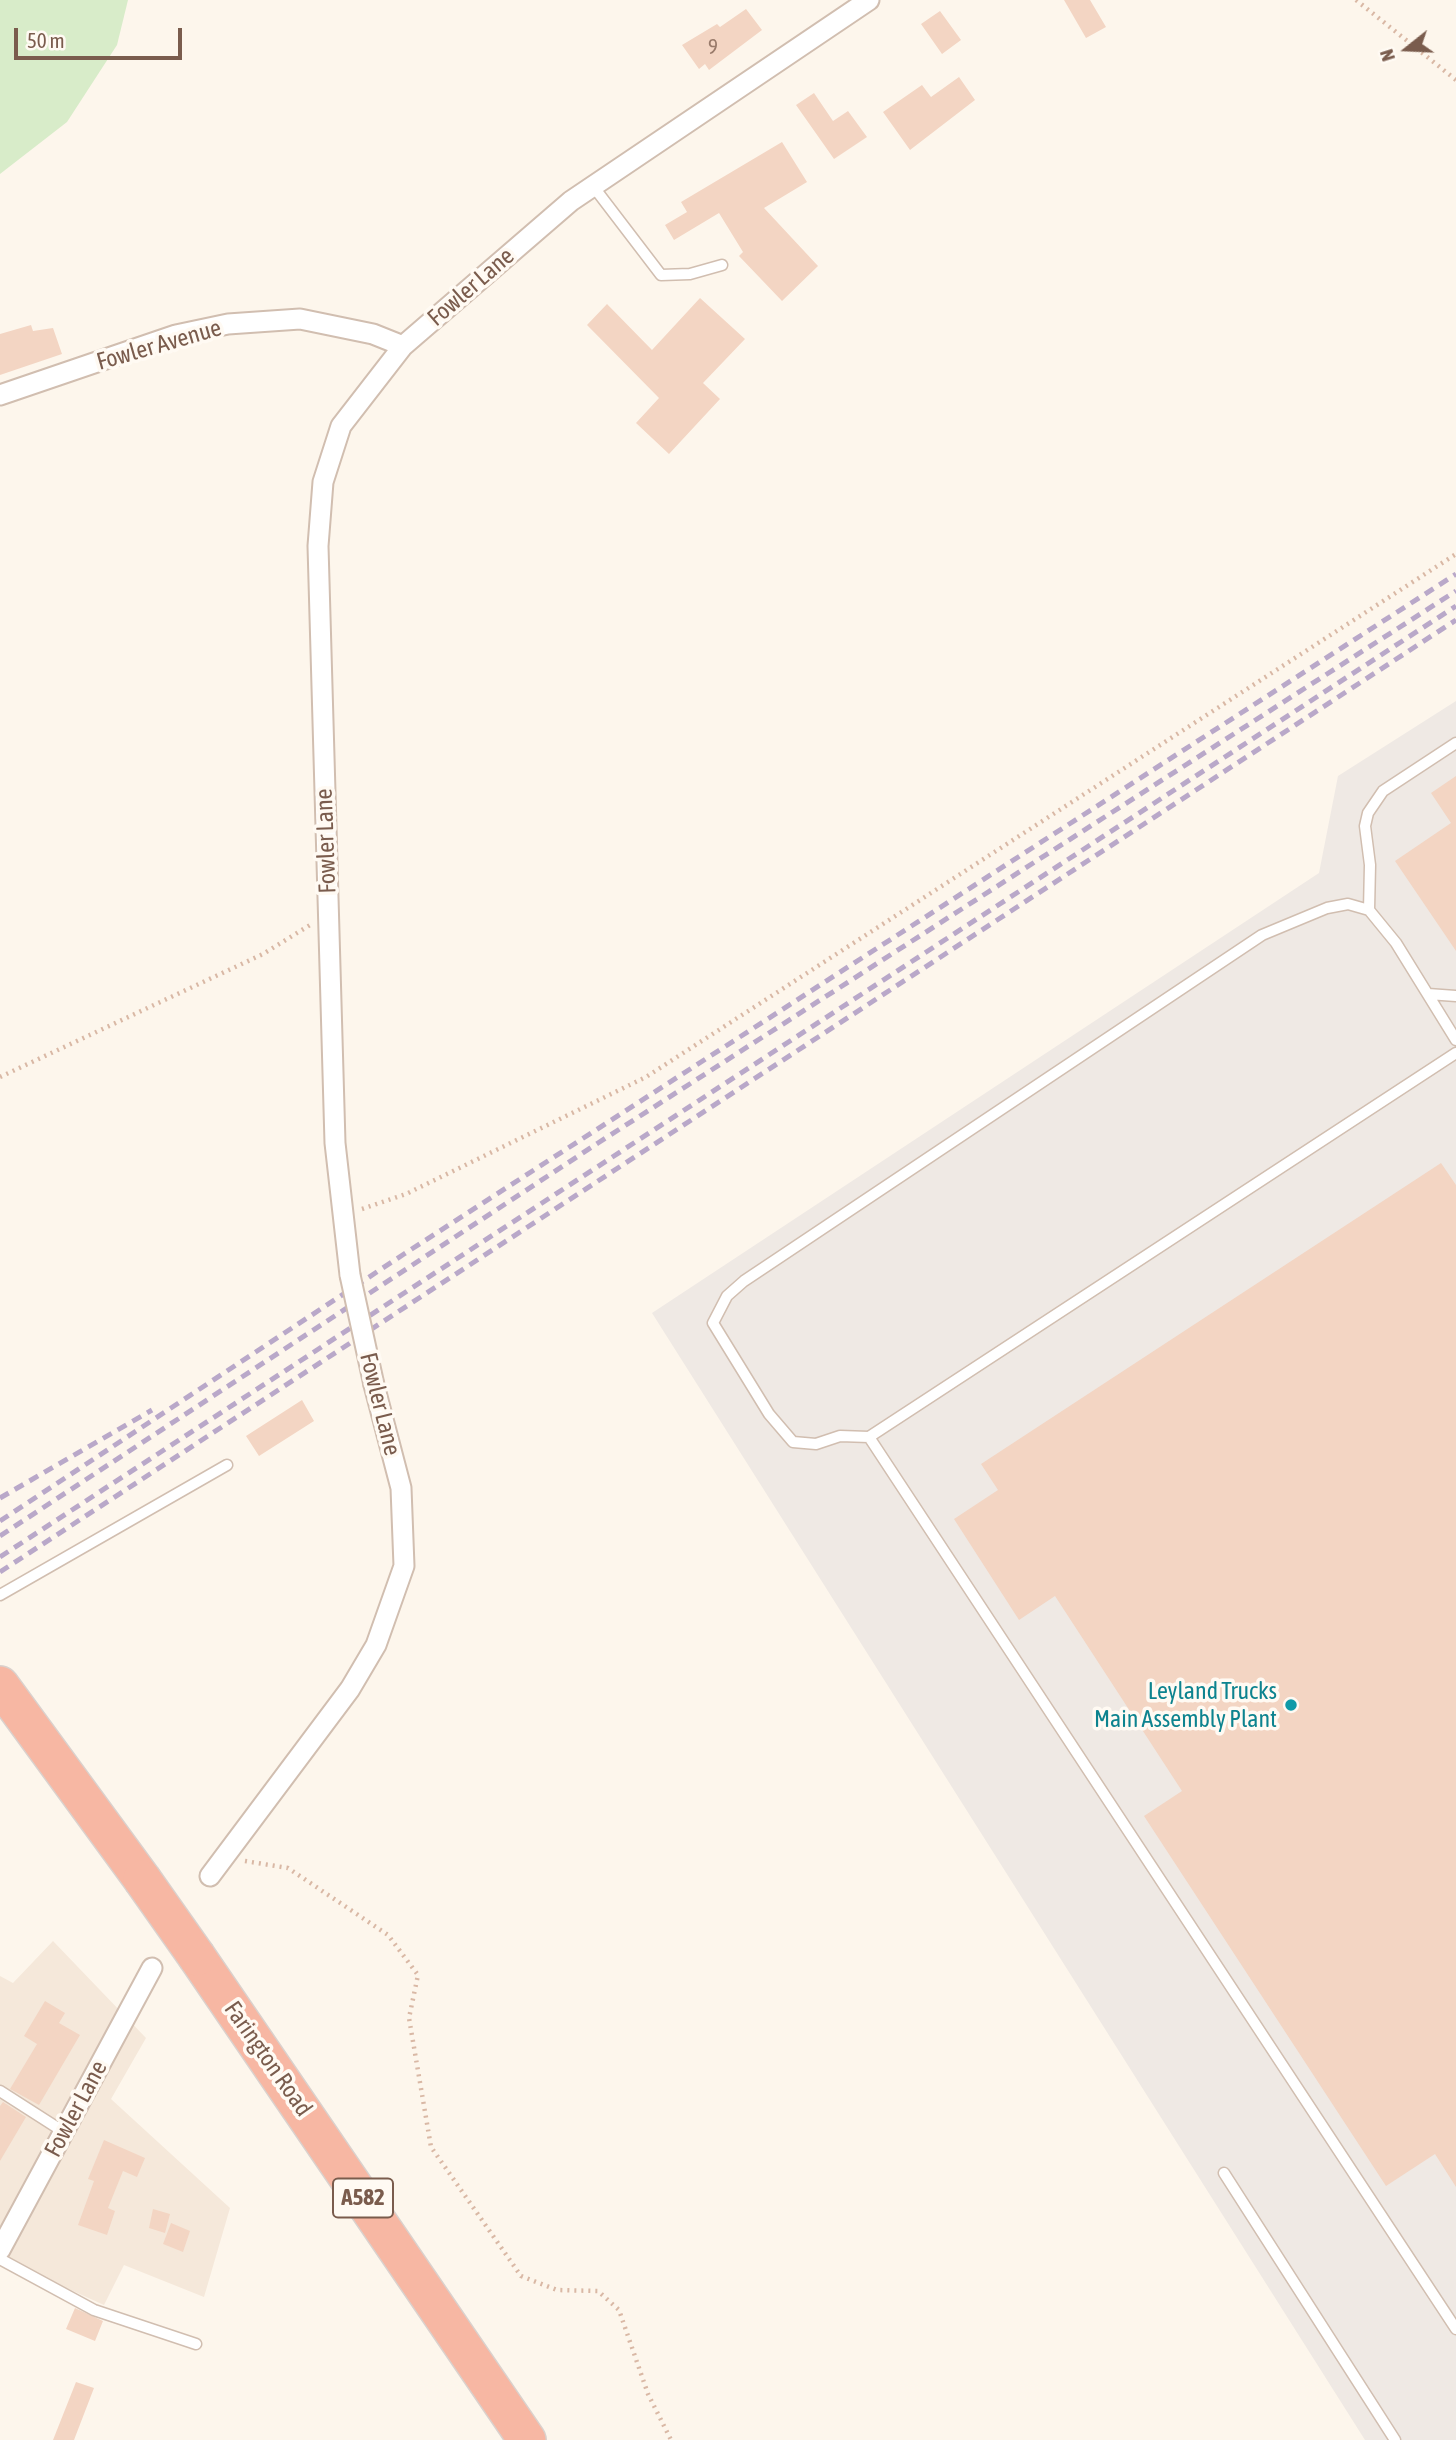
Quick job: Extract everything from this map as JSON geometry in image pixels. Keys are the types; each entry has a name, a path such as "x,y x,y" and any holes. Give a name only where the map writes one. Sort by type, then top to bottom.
{"highway":[{"name":"Farington Road","path":"6,1693 197,1956 527,2440"}],"street":[{"name":"Fowler Lane","path":"210,1876 350,1689 376,1645 404,1566 401,1488 374,1385 350,1275 341,1217 335,1143 318,546 323,482 341,426 403,346 592,186 869,0"},
{"name":"Fowler Avenue","path":"0,396 176,335 228,324 300,319 373,334 403,346"},
{"name":"Fowler Lane","path":"0,2250 152,1968"}],"lane":[{"path":"592,186 660,275 690,274 722,265"},
{"path":"1369,910 1370,865 1365,826 1368,813 1383,791 1456,743"},
{"path":"1456,1040 1396,943 1369,910 1348,904 1327,908 1262,935 744,1281 726,1296 713,1323 768,1414 793,1442 816,1444 840,1436 869,1437 1456,1053"},
{"path":"1428,994 1456,996"},
{"path":"869,1437 1456,2329"},
{"path":"0,1595 227,1465"},
{"path":"0,2091 64,2132"},
{"path":"1224,2173 1395,2440"},
{"path":"0,2259 94,2310 196,2344"}],"path":[{"path":"1356,0 1456,80"},
{"path":"341,1217 407,1194 646,1077 1456,554"},
{"path":"0,1077 264,954 328,913"},
{"path":"224,1860 288,1868 388,1935 418,1975 409,2018 431,2147 521,2276 558,2290 598,2291 619,2310 648,2394 671,2440"}],"shaded area":[{"path":"1456,701 1456,2440 1365,2440 652,1313 1319,873 1338,776"},
{"path":"53,1941 146,2038 111,2099 230,2208 204,2297 124,2265 104,2305 0,2258 0,1976 13,1983"}],"green space":[{"path":"0,0 128,0 117,45 67,122 0,174"}],"building":[{"path":"1064,0 1090,0 1106,27 1086,38"},
{"path":"746,9 762,30 709,70 705,64 699,69 682,45 717,24 720,27"},
{"path":"940,11 961,40 942,54 921,24"},
{"path":"959,77 975,100 910,150 883,112 922,85 931,97"},
{"path":"814,93 833,121 848,111 867,137 834,159 796,105"},
{"path":"782,142 807,182 764,208 818,266 782,301 739,256 743,252 719,213 674,240 665,225 687,212 681,202"},
{"path":"700,298 745,339 703,383 720,399 669,454 636,423 659,398 587,325 607,304 652,350"},
{"path":"31,325 33,331 53,328 62,354 0,375 0,334"},
{"path":"1456,776 1456,951 1395,861 1451,823 1431,793"},
{"name":"Leyland Trucks Main Assembly Plant","path":"1441,1163 1456,1185 1456,2187 1435,2154 1386,2186 1144,1816 1182,1791 1055,1596 1019,1620 954,1519 998,1490 981,1464"},
{"path":"302,1400 314,1421 259,1456 246,1436"},
{"path":"45,2001 65,2013 59,2023 80,2035 39,2105 10,2089 37,2044 24,2036"},
{"path":"3,2102 26,2117 0,2161 0,2106"},
{"path":"104,2140 145,2158 137,2177 123,2171 108,2208 115,2211 107,2235 78,2225 94,2181 88,2179"},
{"path":"153,2209 170,2214 165,2233 149,2228"},
{"path":"171,2223 190,2231 183,2252 163,2244"},
{"path":"75,2308 103,2321 95,2341 66,2329"},
{"path":"76,2382 94,2388 74,2440 53,2440"}],"railway":[{"path":"0,1521 404,1254 1456,574"},
{"path":"0,1536 598,1143 1456,591"},
{"path":"0,1557 1456,606"},
{"path":"0,1572 1456,620"},
{"path":"0,1498 152,1410"}],"place":[{"name":"Leyland Trucks Main Assembly Plant","path":"1291,1705"}]}
